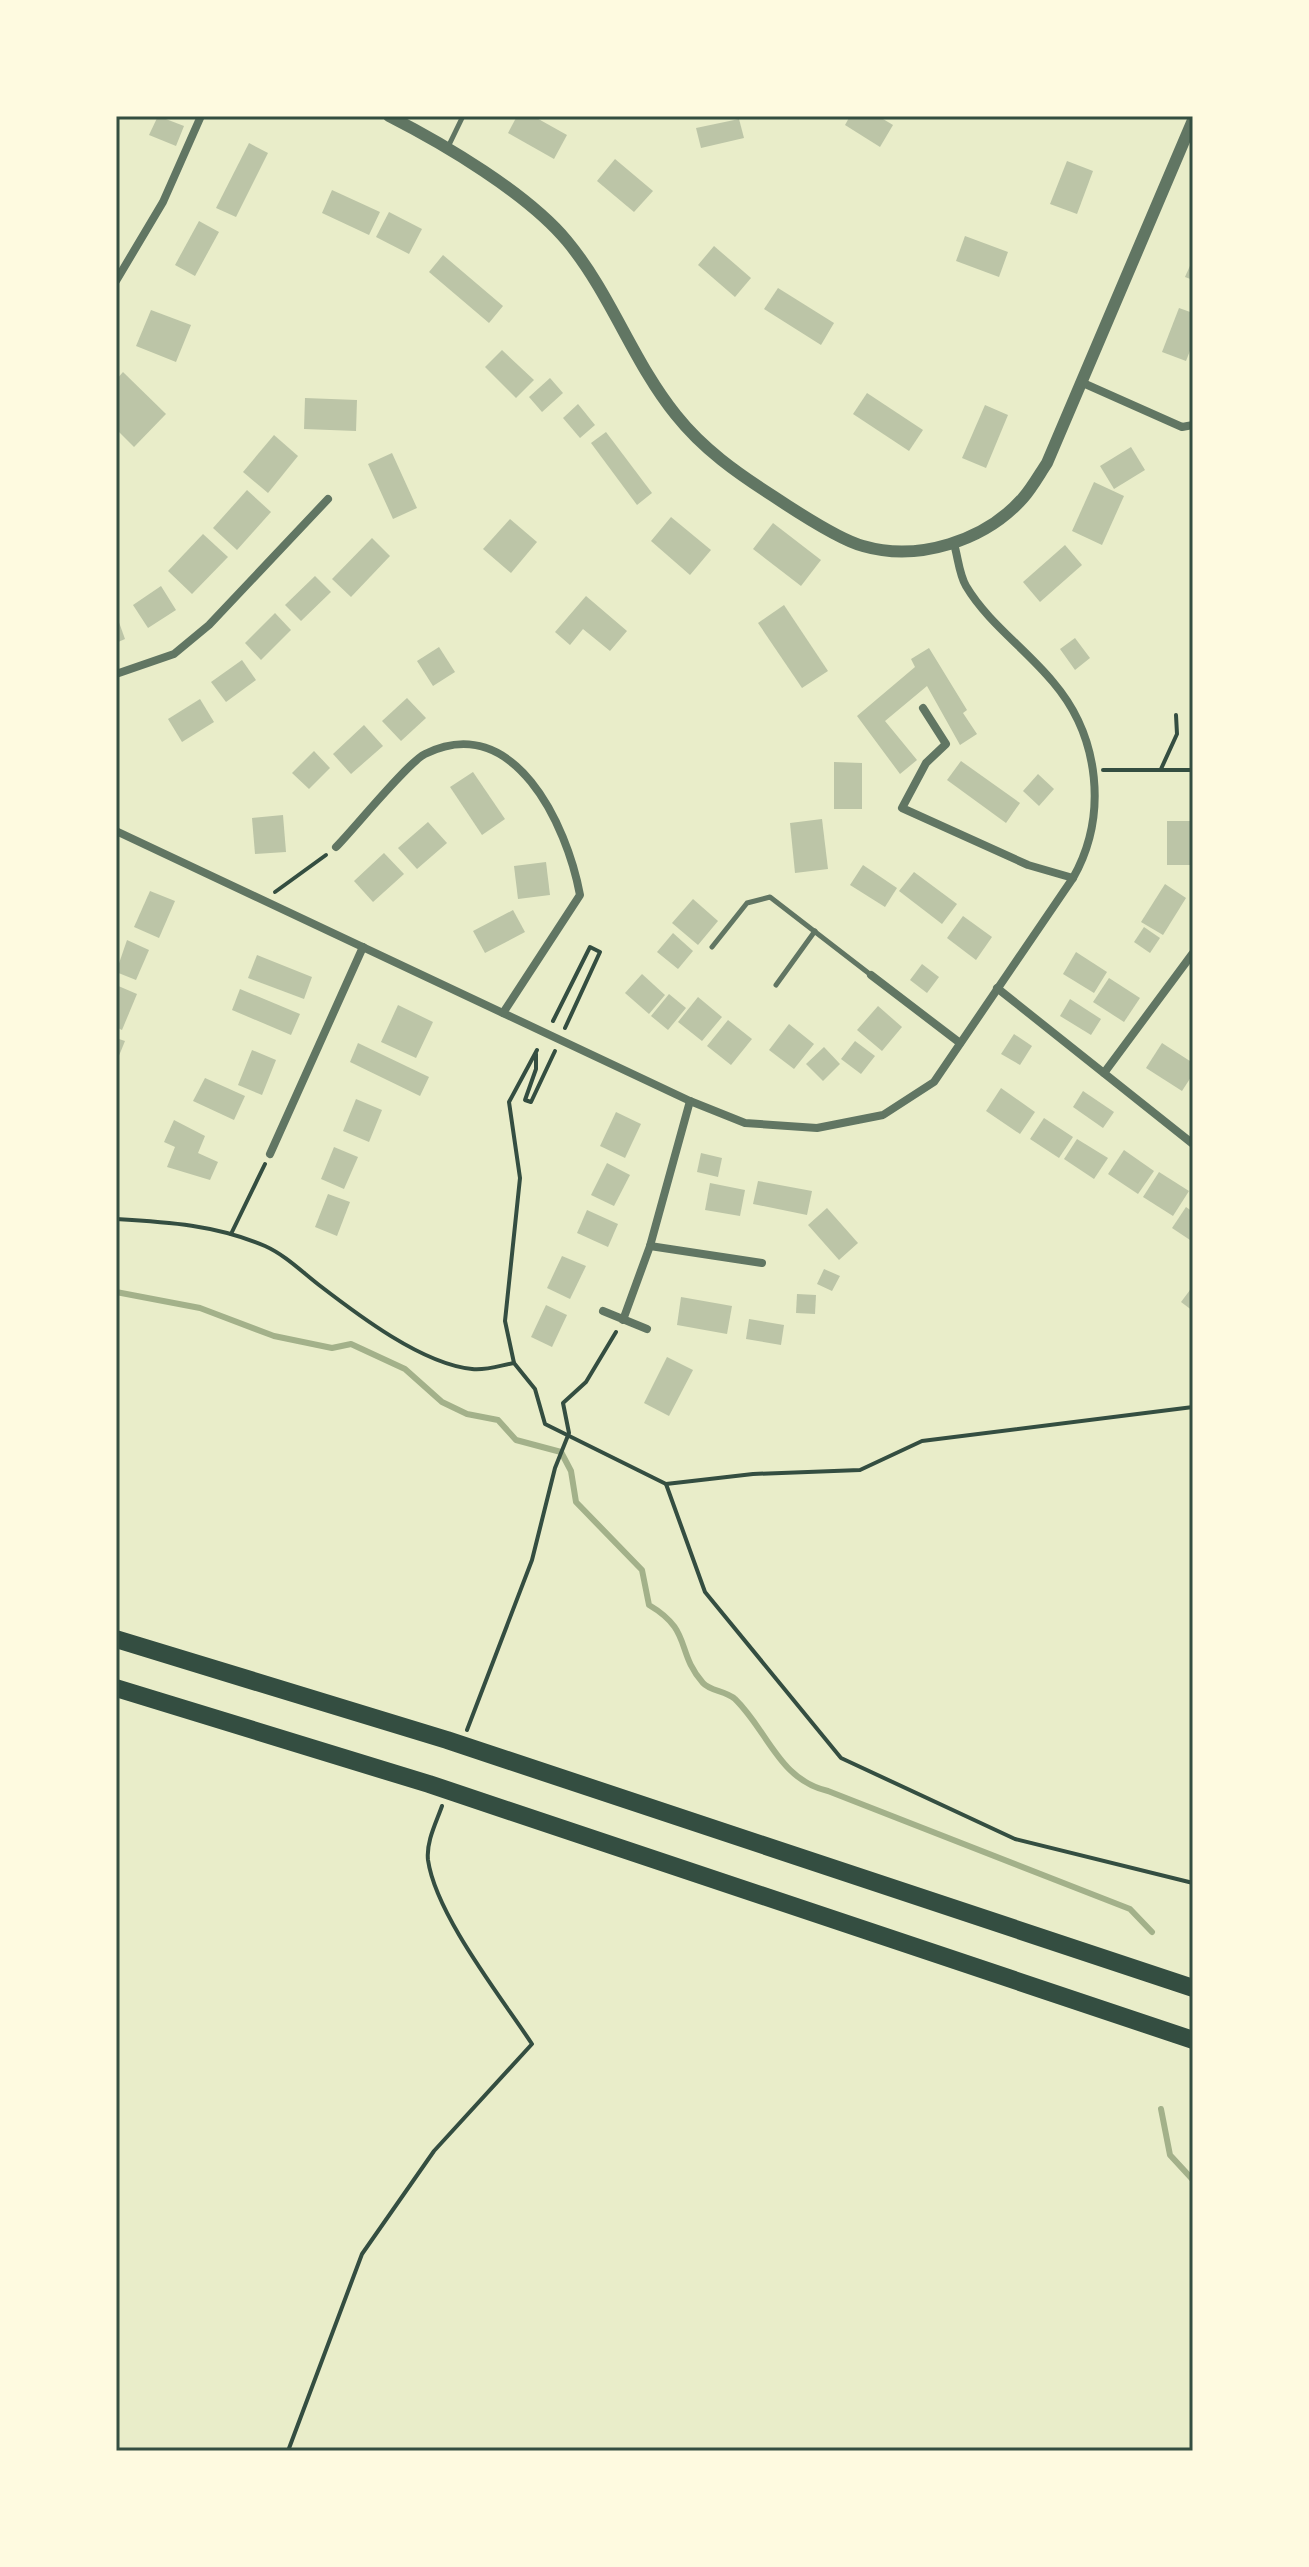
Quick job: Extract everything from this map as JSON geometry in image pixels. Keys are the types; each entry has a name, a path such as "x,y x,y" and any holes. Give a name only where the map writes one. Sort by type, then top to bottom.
{"highway":[{"path":"116,1639 447,1740 1193,1988"},
{"path":"116,1688 429,1784 1193,2040"}],"street":[{"path":"116,281 163,202 201,116"},
{"path":"389,116 448,148 525,203 566,239 676,416 720,461 786,505 862,546 920,551 954,544 997,521 1023,498 1047,463 1193,120"},
{"path":"1083,383 1182,427 1193,425"},
{"path":"116,674 174,654 209,625 328,499"},
{"path":"116,831 690,1101 745,1123 817,1128 883,1115 934,1082 1073,878 1083,860 1097,801 1093,770 1075,715 1054,683 965,585 954,544"},
{"path":"923,708 946,744 926,763 902,808 1028,865 1073,878"},
{"path":"336,847 422,754 453,744 492,748 530,778 562,829 580,895 503,1013"},
{"path":"270,1154 363,947"},
{"path":"1104,1073 1193,953"},
{"path":"871,975 960,1043"},
{"path":"997,988 1193,1144"},
{"path":"623,1320 650,1246 690,1101"},
{"path":"650,1246 762,1263"},
{"path":"603,1311 647,1329"}],"lane":[{"path":"448,148 463,116"},
{"path":"712,947 747,903 770,897 871,975"},
{"path":"776,985 815,931"}],"path":[{"path":"1161,769 1177,734 1176,715"},
{"path":"1093,770 1193,770"},
{"path":"263,900 336,847"},
{"path":"553,1021 590,947 600,952 531,1102 525,1100 536,1069 537,1050 509,1102 520,1178 505,1321 514,1363 535,1389 545,1424 569,1433 666,1484 753,1474 860,1470 922,1441 1193,1407"},
{"path":"231,1234 270,1154"},
{"path":"116,1219 214,1228 231,1234 266,1247 292,1262 378,1330 412,1347 474,1370 514,1363"},
{"path":"485,1677 532,1560 555,1468 569,1433 563,1403 586,1382 623,1320"},
{"path":"666,1484 705,1592 841,1758 1015,1839 1193,1883"},
{"path":"288,2451 362,2254 434,2151 532,2044 451,1923 428,1861 429,1844"}],"building":[{"path":"158,116 184,126 176,146 149,135"},
{"path":"517,116 533,116 567,135 554,159 508,133"},
{"path":"850,116 878,116 893,125 880,147 845,125"},
{"path":"739,119 744,138 701,148 696,128"},
{"path":"249,143 268,153 236,217 216,208"},
{"path":"615,159 653,191 634,212 597,181"},
{"path":"1067,161 1093,171 1077,214 1050,204"},
{"path":"332,190 380,212 369,235 322,213"},
{"path":"389,212 422,229 409,254 376,237"},
{"path":"199,221 219,232 195,276 175,265"},
{"path":"965,236 1008,252 999,277 956,261"},
{"path":"714,246 751,278 735,297 698,265"},
{"path":"443,255 503,306 489,323 429,272"},
{"path":"1193,259 1193,280 1185,277"},
{"path":"778,288 834,323 821,345 764,309"},
{"path":"1179,308 1193,313 1193,343 1186,361 1162,352"},
{"path":"151,310 191,325 176,362 136,346"},
{"path":"502,350 534,380 516,398 485,367"},
{"path":"123,372 166,414 134,447 116,429 116,380"},
{"path":"550,378 563,393 542,412 529,397"},
{"path":"867,393 923,430 909,451 853,414"},
{"path":"305,398 357,400 356,431 304,429"},
{"path":"578,404 595,425 580,438 563,418"},
{"path":"985,405 1008,415 986,468 962,458"},
{"path":"606,432 652,493 637,505 591,443"},
{"path":"274,435 298,456 268,493 243,472"},
{"path":"1131,447 1145,470 1114,489 1100,466"},
{"path":"392,453 417,508 393,519 368,464"},
{"path":"1094,482 1124,496 1102,545 1072,531"},
{"path":"247,490 271,512 237,550 213,528"},
{"path":"671,517 711,550 690,575 651,541"},
{"path":"510,519 537,542 511,573 483,549"},
{"path":"773,523 821,560 801,586 753,549"},
{"path":"203,534 228,557 192,594 168,571"},
{"path":"372,538 390,556 351,597 332,579"},
{"path":"1065,545 1082,565 1040,602 1023,582"},
{"path":"315,576 331,592 301,621 285,605"},
{"path":"161,586 176,610 148,628 133,605"},
{"path":"586,596 627,631 610,651 583,629 570,645 555,632"},
{"path":"784,605 828,671 802,688 758,623"},
{"path":"275,613 291,630 261,660 245,643"},
{"path":"116,614 125,639 116,643"},
{"path":"1075,638 1090,658 1075,670 1060,649"},
{"path":"439,647 455,672 433,686 417,661"},
{"path":"929,648 967,710 963,713 977,734 960,745 927,686 885,721 917,760 900,774 857,716 915,667 911,659"},
{"path":"242,660 256,680 226,702 211,682"},
{"path":"407,698 426,718 401,741 382,721"},
{"path":"200,699 214,722 182,742 168,719"},
{"path":"364,725 383,746 351,774 333,754"},
{"path":"314,751 330,768 309,789 292,773"},
{"path":"961,761 1020,803 1006,823 947,780"},
{"path":"834,762 862,763 862,809 834,809"},
{"path":"473,772 505,819 482,835 450,787"},
{"path":"1038,774 1054,789 1039,806 1023,791"},
{"path":"283,815 286,852 255,854 252,818"},
{"path":"822,819 828,869 795,873 790,823"},
{"path":"1167,821 1192,821 1191,865 1167,865"},
{"path":"428,822 447,843 417,869 398,848"},
{"path":"384,853 404,874 373,902 354,881"},
{"path":"546,862 550,895 518,899 514,866"},
{"path":"863,865 897,888 885,907 850,885"},
{"path":"914,872 957,904 942,924 899,891"},
{"path":"1165,884 1186,898 1163,935 1141,922"},
{"path":"150,891 175,901 159,938 134,927"},
{"path":"693,899 718,921 698,945 672,923"},
{"path":"513,910 525,932 485,953 473,931"},
{"path":"963,916 992,937 976,960 947,938"},
{"path":"1144,927 1160,938 1150,953 1134,942"},
{"path":"673,933 693,951 678,969 657,952"},
{"path":"127,940 149,950 136,980 116,972"},
{"path":"1076,952 1107,972 1094,993 1063,974"},
{"path":"257,955 312,977 304,999 248,978"},
{"path":"922,964 939,977 927,993 910,980"},
{"path":"642,974 665,995 649,1014 625,993"},
{"path":"1109,978 1140,998 1124,1022 1093,1002"},
{"path":"116,985 137,994 122,1030 116,1027"},
{"path":"240,989 300,1014 291,1035 232,1010"},
{"path":"669,994 686,1008 668,1030 651,1016"},
{"path":"698,997 722,1017 702,1041 678,1022"},
{"path":"1070,999 1101,1019 1091,1035 1060,1016"},
{"path":"398,1005 433,1022 416,1058 381,1042"},
{"path":"878,1006 902,1027 882,1051 857,1030"},
{"path":"728,1020 752,1039 731,1065 707,1046"},
{"path":"789,1024 814,1044 794,1069 769,1050"},
{"path":"1014,1034 1032,1046 1020,1065 1001,1054"},
{"path":"116,1038 125,1041 116,1063"},
{"path":"855,1041 875,1056 861,1074 841,1059"},
{"path":"358,1043 429,1077 420,1096 350,1062"},
{"path":"1162,1043 1193,1063 1193,1074 1182,1091 1146,1068"},
{"path":"824,1047 840,1064 823,1081 806,1064"},
{"path":"252,1050 276,1060 262,1095 238,1085"},
{"path":"205,1078 245,1096 234,1120 193,1101"},
{"path":"1001,1088 1035,1112 1020,1134 986,1111"},
{"path":"1083,1091 1114,1112 1103,1128 1073,1107"},
{"path":"356,1099 382,1110 369,1142 343,1131"},
{"path":"616,1112 641,1124 625,1158 600,1146"},
{"path":"1044,1118 1073,1137 1059,1158 1030,1139"},
{"path":"174,1120 205,1136 198,1153 218,1162 210,1180 167,1167 175,1147 164,1142"},
{"path":"1077,1139 1108,1158 1094,1179 1064,1159"},
{"path":"334,1147 358,1157 344,1189 321,1179"},
{"path":"1124,1150 1154,1171 1138,1194 1108,1174"},
{"path":"701,1153 722,1158 718,1177 697,1172"},
{"path":"607,1163 630,1175 614,1206 591,1195"},
{"path":"1159,1172 1189,1191 1173,1216 1143,1197"},
{"path":"758,1181 812,1191 807,1215 753,1204"},
{"path":"710,1183 745,1190 740,1216 705,1210"},
{"path":"328,1194 350,1202 337,1236 315,1227"},
{"path":"1186,1207 1193,1212 1193,1242 1172,1228"},
{"path":"827,1208 858,1243 839,1260 808,1225"},
{"path":"587,1210 618,1224 608,1247 577,1233"},
{"path":"562,1256 586,1266 570,1299 547,1288"},
{"path":"824,1269 840,1276 832,1291 817,1284"},
{"path":"1193,1286 1193,1311 1181,1302"},
{"path":"797,1294 816,1295 815,1314 796,1313"},
{"path":"681,1297 732,1306 727,1334 677,1325"},
{"path":"546,1305 567,1315 552,1347 531,1337"},
{"path":"749,1319 784,1325 781,1345 746,1339"},
{"path":"667,1357 693,1370 669,1416 644,1403"}],"waterway":[{"path":"116,1292 200,1308 274,1336 332,1348 351,1344 405,1369 442,1402 467,1414 498,1420 516,1440 561,1452 571,1471 576,1502 642,1570 649,1605 672,1624 694,1672 706,1686 735,1699 797,1776 811,1785 1130,1909 1152,1932"},
{"path":"1161,2109 1170,2155 1193,2180"}]}
